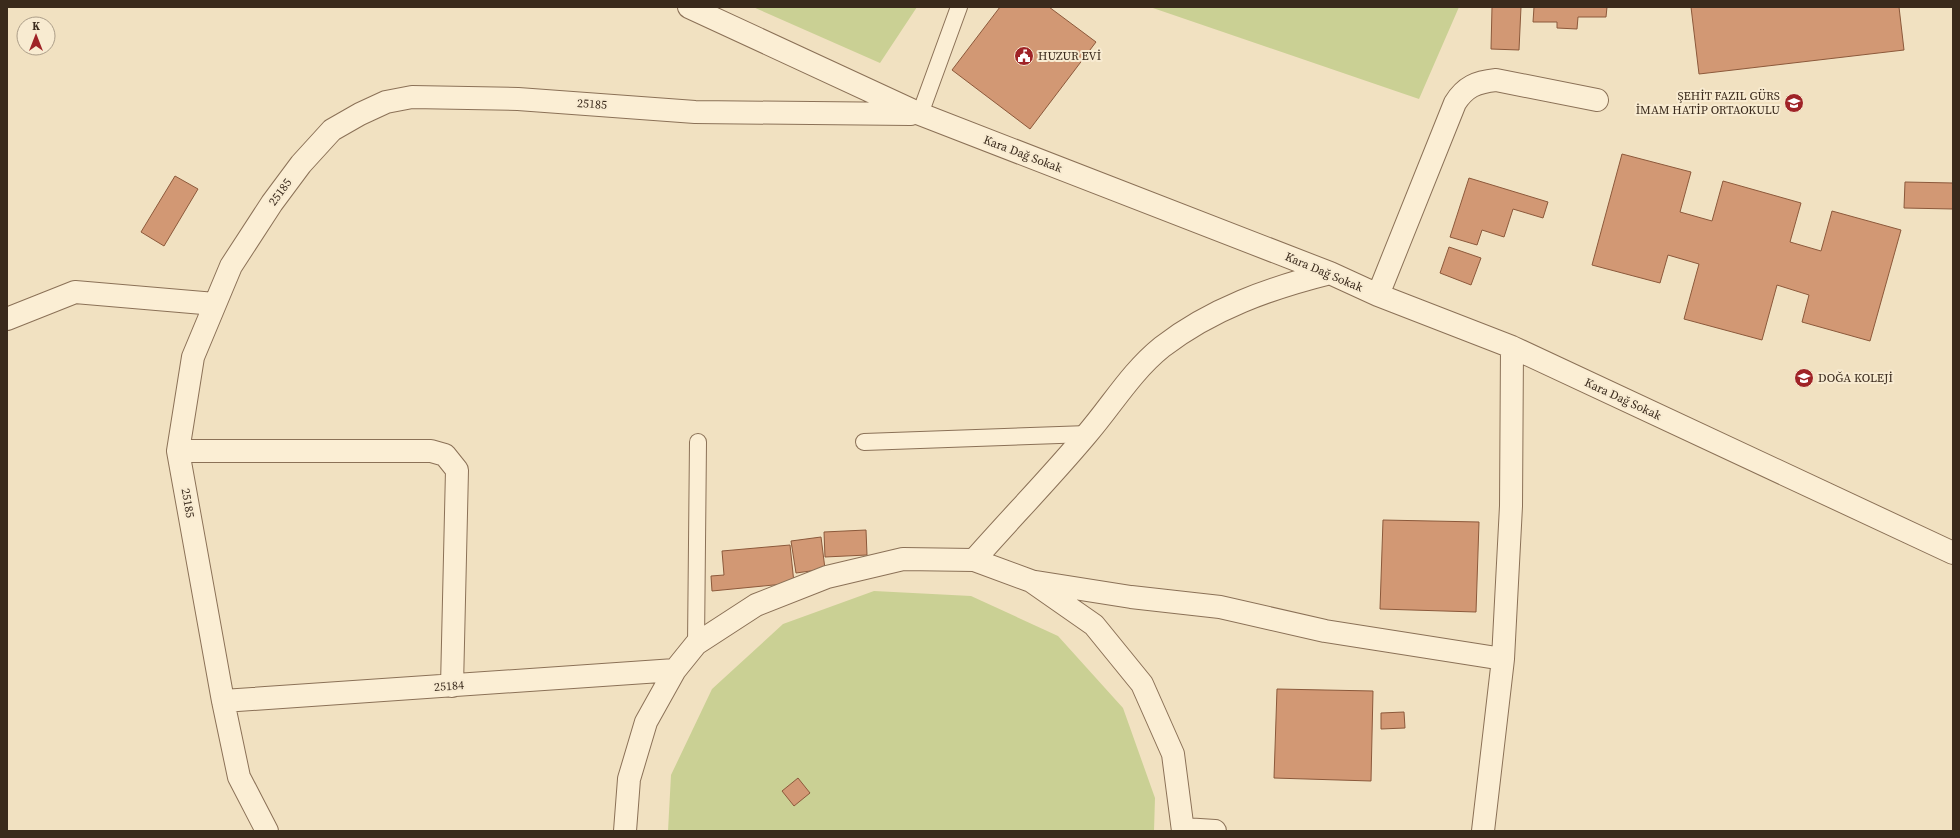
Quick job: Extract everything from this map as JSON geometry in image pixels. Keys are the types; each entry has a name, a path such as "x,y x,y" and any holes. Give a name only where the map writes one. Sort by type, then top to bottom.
{"street":[{"name":"Kara Dağ Sokak","path":"689,7 920,114 1330,273 1378,295 1512,347 1953,553"},
{"path":"1378,295 1455,103 1462,93 1471,86 1482,81 1496,80 1597,100"},
{"name":"25185","path":"267,831 239,777 223,701 178,450 193,357 231,266 272,203 301,164 332,130 360,114 386,102 412,97 518,99 695,112 920,114"},
{"path":"974,560 1088,434 1130,379 1161,348 1180,335 1220,312 1286,284 1330,273"},
{"path":"7,319 74,292 215,304"},
{"path":"1484,831 1503,659 1510,506 1512,347"},
{"path":"178,450 431,450 445,455 457,470 452,686"},
{"path":"625,831 629,779 646,722 676,670 696,644 756,604 827,577 903,559 974,560 1031,581 1132,597 1220,607 1325,631 1503,659"},
{"path":"1031,581 1094,625 1142,684 1173,754 1184,830 1215,831"},
{"name":"25184","path":"223,701 676,670"}],"lane":[{"path":"920,114 959,7"},
{"path":"864,442 1088,434"},
{"path":"696,644 698,442"}],"green space":[{"path":"753,7 917,7 880,63"},
{"path":"1150,7 1459,7 1419,99"},
{"path":"874,591 971,596 1058,636 1123,708 1155,798 1154,831 668,831 671,775 712,689 783,624"}],"building":[{"name":"HUZUR EVİ","path":"1000,7 1049,7 1096,42 1030,129 952,70"},
{"path":"1492,7 1521,7 1519,50 1491,49"},
{"path":"1534,7 1607,7 1606,17 1578,17 1577,29 1557,28 1557,22 1533,22"},
{"path":"1691,7 1899,7 1904,50 1699,74"},
{"path":"1622,154 1691,172 1680,212 1712,221 1723,181 1801,203 1790,242 1821,251 1832,211 1901,230 1870,341 1802,322 1809,295 1777,285 1762,340 1684,319 1699,264 1668,255 1660,283 1592,265"},
{"path":"175,176 198,189 164,246 141,232"},
{"path":"1469,178 1548,202 1543,218 1513,209 1504,237 1482,230 1477,245 1450,237"},
{"path":"1905,182 1953,183 1953,209 1904,208"},
{"path":"1449,247 1481,258 1471,285 1440,273"},
{"path":"1383,520 1479,522 1476,612 1380,609"},
{"path":"866,530 867,555 825,557 824,532"},
{"path":"821,537 825,569 796,573 791,541"},
{"path":"790,545 794,583 712,591 711,576 724,575 722,551"},
{"path":"1277,689 1373,691 1371,781 1274,778"},
{"path":"1404,712 1405,728 1381,729 1381,713"},
{"path":"798,778 810,793 794,806 782,791"}],"place":[{"name":"HUZUR EVİ","path":"1024,56"},
{"name":"ŞEHİT FAZIL GÜRS İMAM HATİP ORTAOKULU","path":"1794,103"},
{"name":"DOĞA KOLEJİ","path":"1804,378"}]}
